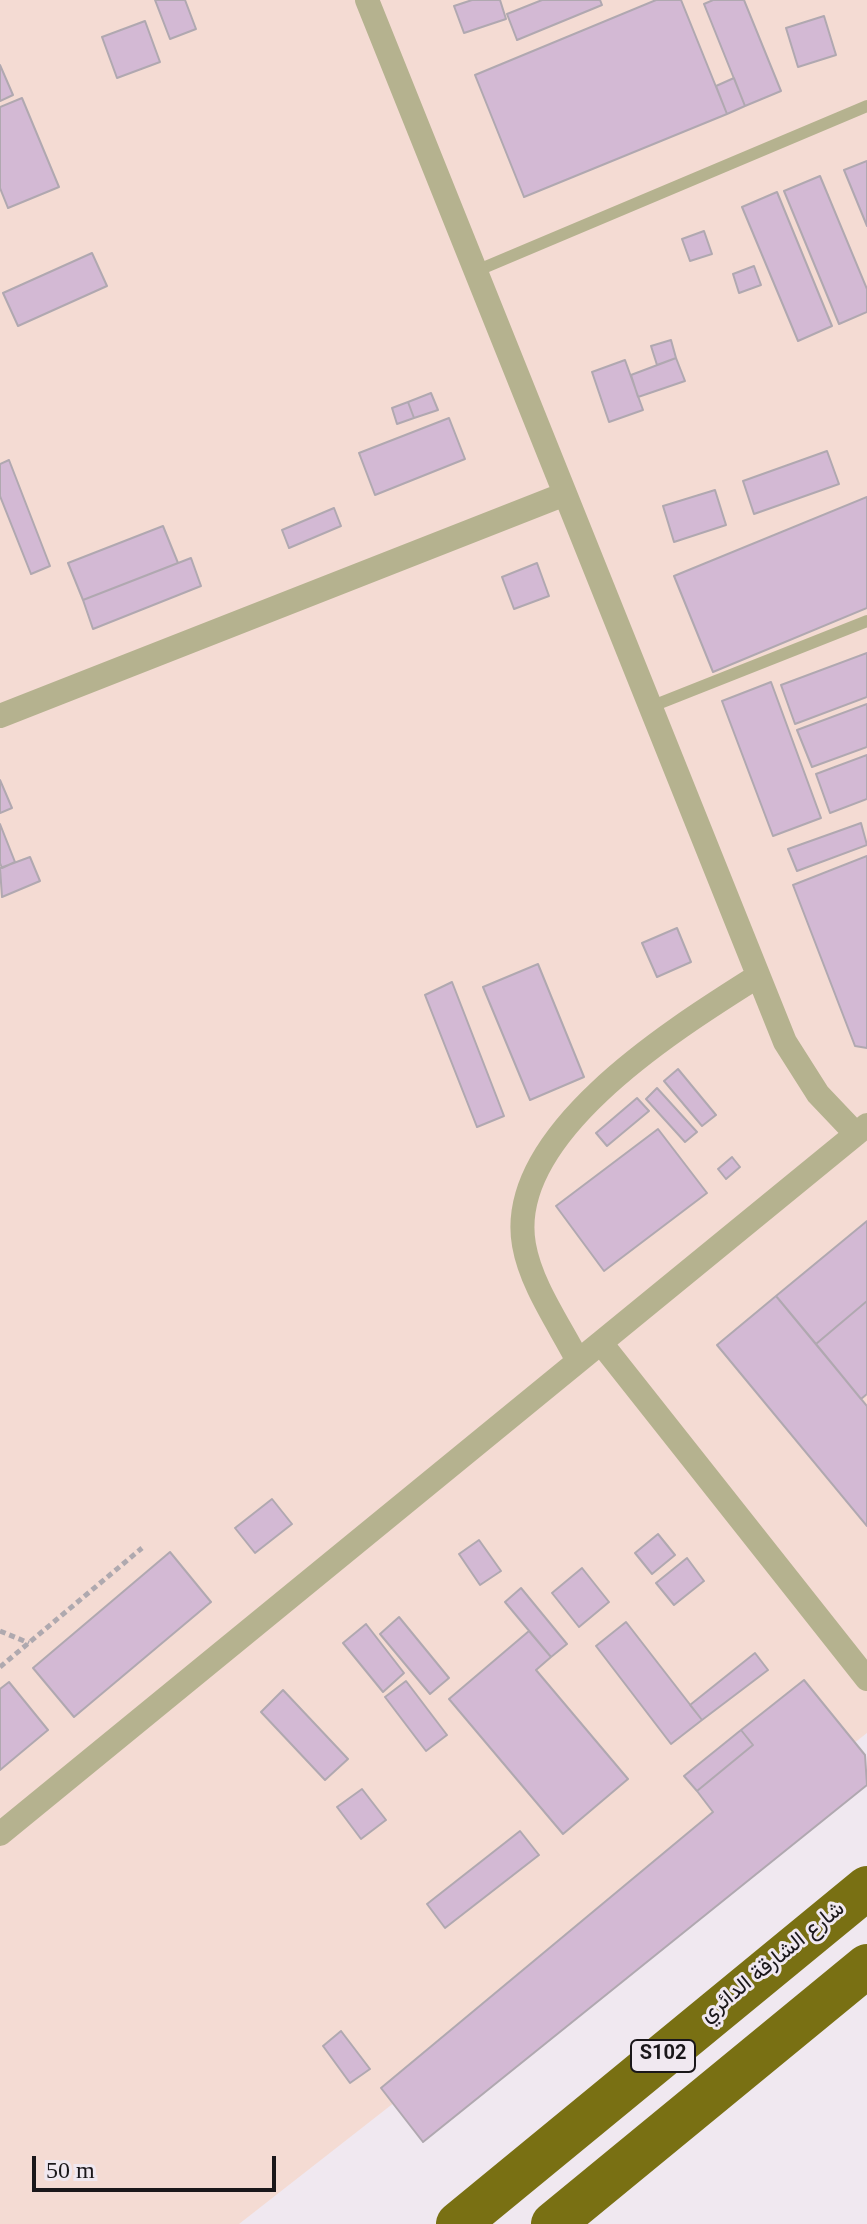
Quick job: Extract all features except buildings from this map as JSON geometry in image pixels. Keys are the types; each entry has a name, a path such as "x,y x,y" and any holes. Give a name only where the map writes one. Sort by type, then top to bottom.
{"highway":[{"name":"شارع الشارقة الدائري","path":"458,2224 867,1888"},
{"name":"S102","path":"553,2224 867,1966"},
{"path":"575,2224 650,2144"}],"street":[{"path":"0,1834 861,1130 818,1094 785,1042 367,0"},
{"path":"0,716 565,494"},
{"path":"578,1361 529,1267 523,1241 523,1214 539,1164 585,1106 620,1073 687,1021 758,976"},
{"path":"601,1343 867,1679"}],"lane":[{"path":"476,271 867,106"},
{"path":"650,707 867,621"}],"path":[{"path":"0,1667 142,1548"},
{"path":"0,1631 29,1643"}],"shaded area":[{"path":"0,0 867,0 867,1733 239,2224 0,2224"}]}
